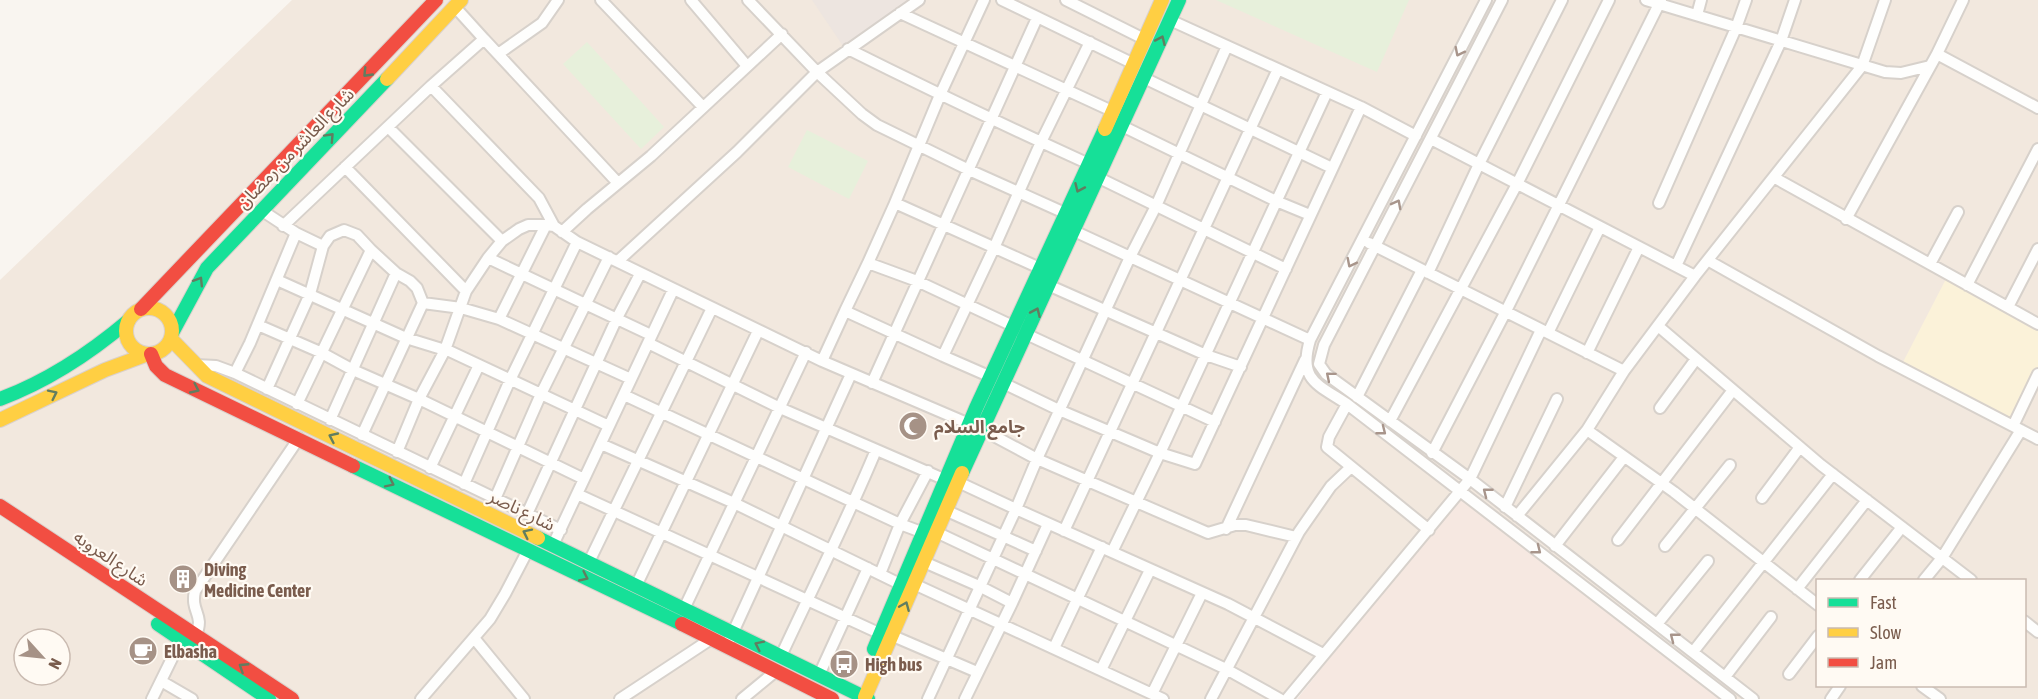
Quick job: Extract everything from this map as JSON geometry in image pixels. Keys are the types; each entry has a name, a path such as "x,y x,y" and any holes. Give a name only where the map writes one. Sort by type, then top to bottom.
{"main road":[{"name":"شارع العاشر من رمضان","path":"141,309 436,0"},
{"path":"863,696 975,427 1020,330 1041,269 1162,0"},
{"path":"1020,330 1048,285 1179,0"},
{"name":"شارع العاشر من رمضان","path":"172,336 194,289 207,268 458,3"},
{"path":"395,43 407,56"},
{"path":"0,399 18,393 66,369 141,309 149,307 158,309 171,321 172,336 167,346 160,352 105,370 0,420"},
{"path":"128,321 127,339 132,347 150,354"},
{"name":"شارع ناصر","path":"172,336 207,376 303,423 359,441 588,564 863,696"},
{"name":"شارع ناصر","path":"150,354 156,366 165,375 643,605 832,699"},
{"path":"303,407 303,423"},
{"path":"347,462 359,441"},
{"path":"908,585 924,562 930,533 945,510 952,481"},
{"name":"شارع العروبه","path":"0,506 292,699"},
{"name":"شارع العروبه","path":"0,519 269,699"},
{"path":"643,589 643,605"},
{"path":"796,681 804,667"}],"street":[{"path":"498,54 542,22 558,0"},
{"path":"601,0 703,107"},
{"path":"691,0 747,66"},
{"path":"748,0 817,72 869,119 969,170 1067,214"},
{"path":"495,499 563,348 585,304 613,259 737,152 817,72 919,0"},
{"path":"822,361 895,203 940,95 984,0"},
{"path":"1002,0 1134,64"},
{"path":"1066,0 1144,39"},
{"path":"1226,528 1305,360 1310,340 1486,0"},
{"path":"1502,0 1324,345 1319,364 1326,374 1470,479 1753,699"},
{"path":"1357,397 1425,272 1562,0"},
{"path":"1390,421 1517,184 1609,0"},
{"path":"1646,0 1661,2 1736,28 1885,72 1901,73 1930,66"},
{"path":"1697,15 1701,0"},
{"path":"1659,203 1736,28 1746,0"},
{"path":"1676,266 1781,41 1795,0"},
{"path":"1516,516 1587,430 1624,371 1695,276 1862,66 1885,0"},
{"path":"1846,219 1930,66 1963,0"},
{"path":"1432,453 1661,2"},
{"path":"458,3 484,39 618,183"},
{"path":"900,13 1112,111"},
{"path":"872,383 916,281 1037,18"},
{"path":"1170,20 1361,107 1416,136"},
{"path":"1469,33 1482,40"},
{"path":"499,319 520,273 554,228 618,183 651,156 782,34"},
{"path":"283,226 484,39"},
{"path":"943,356 1041,142 1090,42"},
{"path":"928,699 1059,410 1156,206 1227,46"},
{"path":"848,49 940,95 992,117 1089,164"},
{"path":"1936,54 2038,108"},
{"path":"1064,531 1278,69"},
{"path":"1144,78 1332,168"},
{"path":"431,86 539,198 554,228"},
{"path":"1054,648 1078,597 1137,502 1327,92"},
{"path":"845,312 1059,410 1160,453 1196,463 1361,107"},
{"path":"1122,126 1276,201 1310,215"},
{"path":"388,127 502,241"},
{"path":"1431,140 1695,276"},
{"path":"1967,285 2038,149"},
{"path":"345,167 466,291"},
{"path":"1097,177 1286,269"},
{"path":"1775,178 2038,324"},
{"path":"895,203 1041,269"},
{"path":"261,210 283,226 323,246"},
{"path":"1930,264 1958,212"},
{"path":"397,452 419,399 445,350 466,291 502,241 528,225 554,228 640,274 822,361 975,427 1086,481 1208,533 1246,525 1296,537"},
{"path":"1287,699 1470,479 1544,331 1600,227"},
{"path":"267,389 310,294 323,246 330,236 344,230 357,235 396,273 417,288 423,303 359,441"},
{"path":"1074,231 1310,340"},
{"path":"235,373 258,325 296,233"},
{"path":"1363,240 1624,371"},
{"path":"464,484 510,380 577,242"},
{"path":"1587,353 1639,247"},
{"path":"2008,307 2038,249"},
{"path":"303,407 320,352 371,250"},
{"path":"488,258 617,318 686,362 780,408 1016,509 1253,616 1323,654"},
{"path":"1709,261 1878,356 2038,439"},
{"path":"868,263 967,304 1215,422"},
{"path":"330,420 396,273"},
{"path":"527,514 617,318 640,274"},
{"path":"277,280 406,338 445,350 609,426"},
{"path":"1048,285 1206,355 1241,368"},
{"path":"553,545 674,290"},
{"path":"423,303 461,308 499,319 631,379"},
{"path":"588,564 712,308"},
{"path":"258,325 320,352 384,385 419,399 584,478"},
{"path":"1658,326 1833,474 1970,579"},
{"path":"643,589 662,534 758,331"},
{"path":"684,609 806,352"},
{"path":"1659,408 1696,359"},
{"path":"1305,360 1308,373 1314,382 1347,404 1730,699"},
{"path":"195,365 216,366 235,373 330,420 359,441 397,452 561,530"},
{"path":"430,468 479,365"},
{"path":"726,646 851,374"},
{"path":"1925,579 1942,558 2017,428 2038,374"},
{"path":"1618,540 1733,390"},
{"path":"624,395 900,524 930,533 1078,597 1125,622 1226,669 1280,699"},
{"path":"1506,507 1557,399"},
{"path":"1347,404 1327,445 1330,451 1429,530"},
{"path":"1587,430 1695,508 1816,603"},
{"path":"196,635 200,626 200,618 192,602 195,591 299,438"},
{"path":"601,444 687,481 880,574 1001,624 1163,699"},
{"path":"1762,498 1800,447"},
{"path":"781,656 876,450"},
{"path":"1555,546 1624,457"},
{"path":"1665,546 1730,465"},
{"path":"1211,699 1296,537 1324,494 1351,467"},
{"path":"880,574 900,524 927,471"},
{"path":"1693,652 1833,474"},
{"path":"577,494 844,618 977,672"},
{"path":"1797,589 1867,500"},
{"path":"945,510 1036,551"},
{"path":"965,699 1048,524"},
{"path":"1861,579 1902,527"},
{"path":"421,699 499,606 528,550"},
{"path":"1657,624 1708,561"},
{"path":"924,562 1012,603"},
{"path":"819,675 868,568"},
{"path":"1101,670 1150,570"},
{"path":"1152,694 1202,593"},
{"path":"1725,677 1771,617"},
{"path":"2026,622 2038,632"},
{"path":"474,638 524,699"},
{"path":"620,699 711,639"},
{"path":"1789,674 1816,639"},
{"path":"152,699 181,640"},
{"path":"742,699 776,671"},
{"path":"160,681 192,699"},
{"path":"1923,687 1940,699"}],"shaded area":[{"path":"292,0 2038,0 2038,699 1700,699 1442,506 1290,699 0,699 0,280"},
{"path":"812,0 910,0 843,46"},
{"path":"1459,496 1723,699 1297,699"}],"green space":[{"path":"1216,0 1409,0 1377,72"},
{"path":"587,42 664,127 641,149 563,64"},
{"path":"807,130 868,161 849,199 788,167"}],"sand":[{"path":"1947,277 2038,325 2038,374 2013,426 1901,366"}],"traffic: fast":[{"path":"962,473 1179,0"},
{"path":"172,333 207,268 387,79"},
{"path":"874,649 976,408 1105,129"},
{"path":"0,399 35,384 67,366 128,321"},
{"path":"353,466 682,624"},
{"path":"538,538 868,699"},
{"path":"158,624 269,699"}],"traffic: slow":[{"path":"387,79 461,0"},
{"path":"1105,129 1162,0"},
{"path":"149,308 165,315 172,331 165,347 149,354 133,347 126,331 133,315 149,308"},
{"path":"171,339 207,376 538,538"},
{"path":"0,420 105,370 148,354"},
{"path":"865,697 962,473"}],"traffic: jam":[{"path":"141,309 436,0"},
{"path":"151,354 156,366 165,375 353,466"},
{"path":"0,506 292,699"},
{"path":"682,624 832,699"}],"place":[{"name":"جامع السلام","path":"913,426"},
{"name":"Diving Medicine Center","path":"183,579"},
{"name":"Elbasha","path":"143,651"},
{"name":"High bus","path":"844,664"}]}
